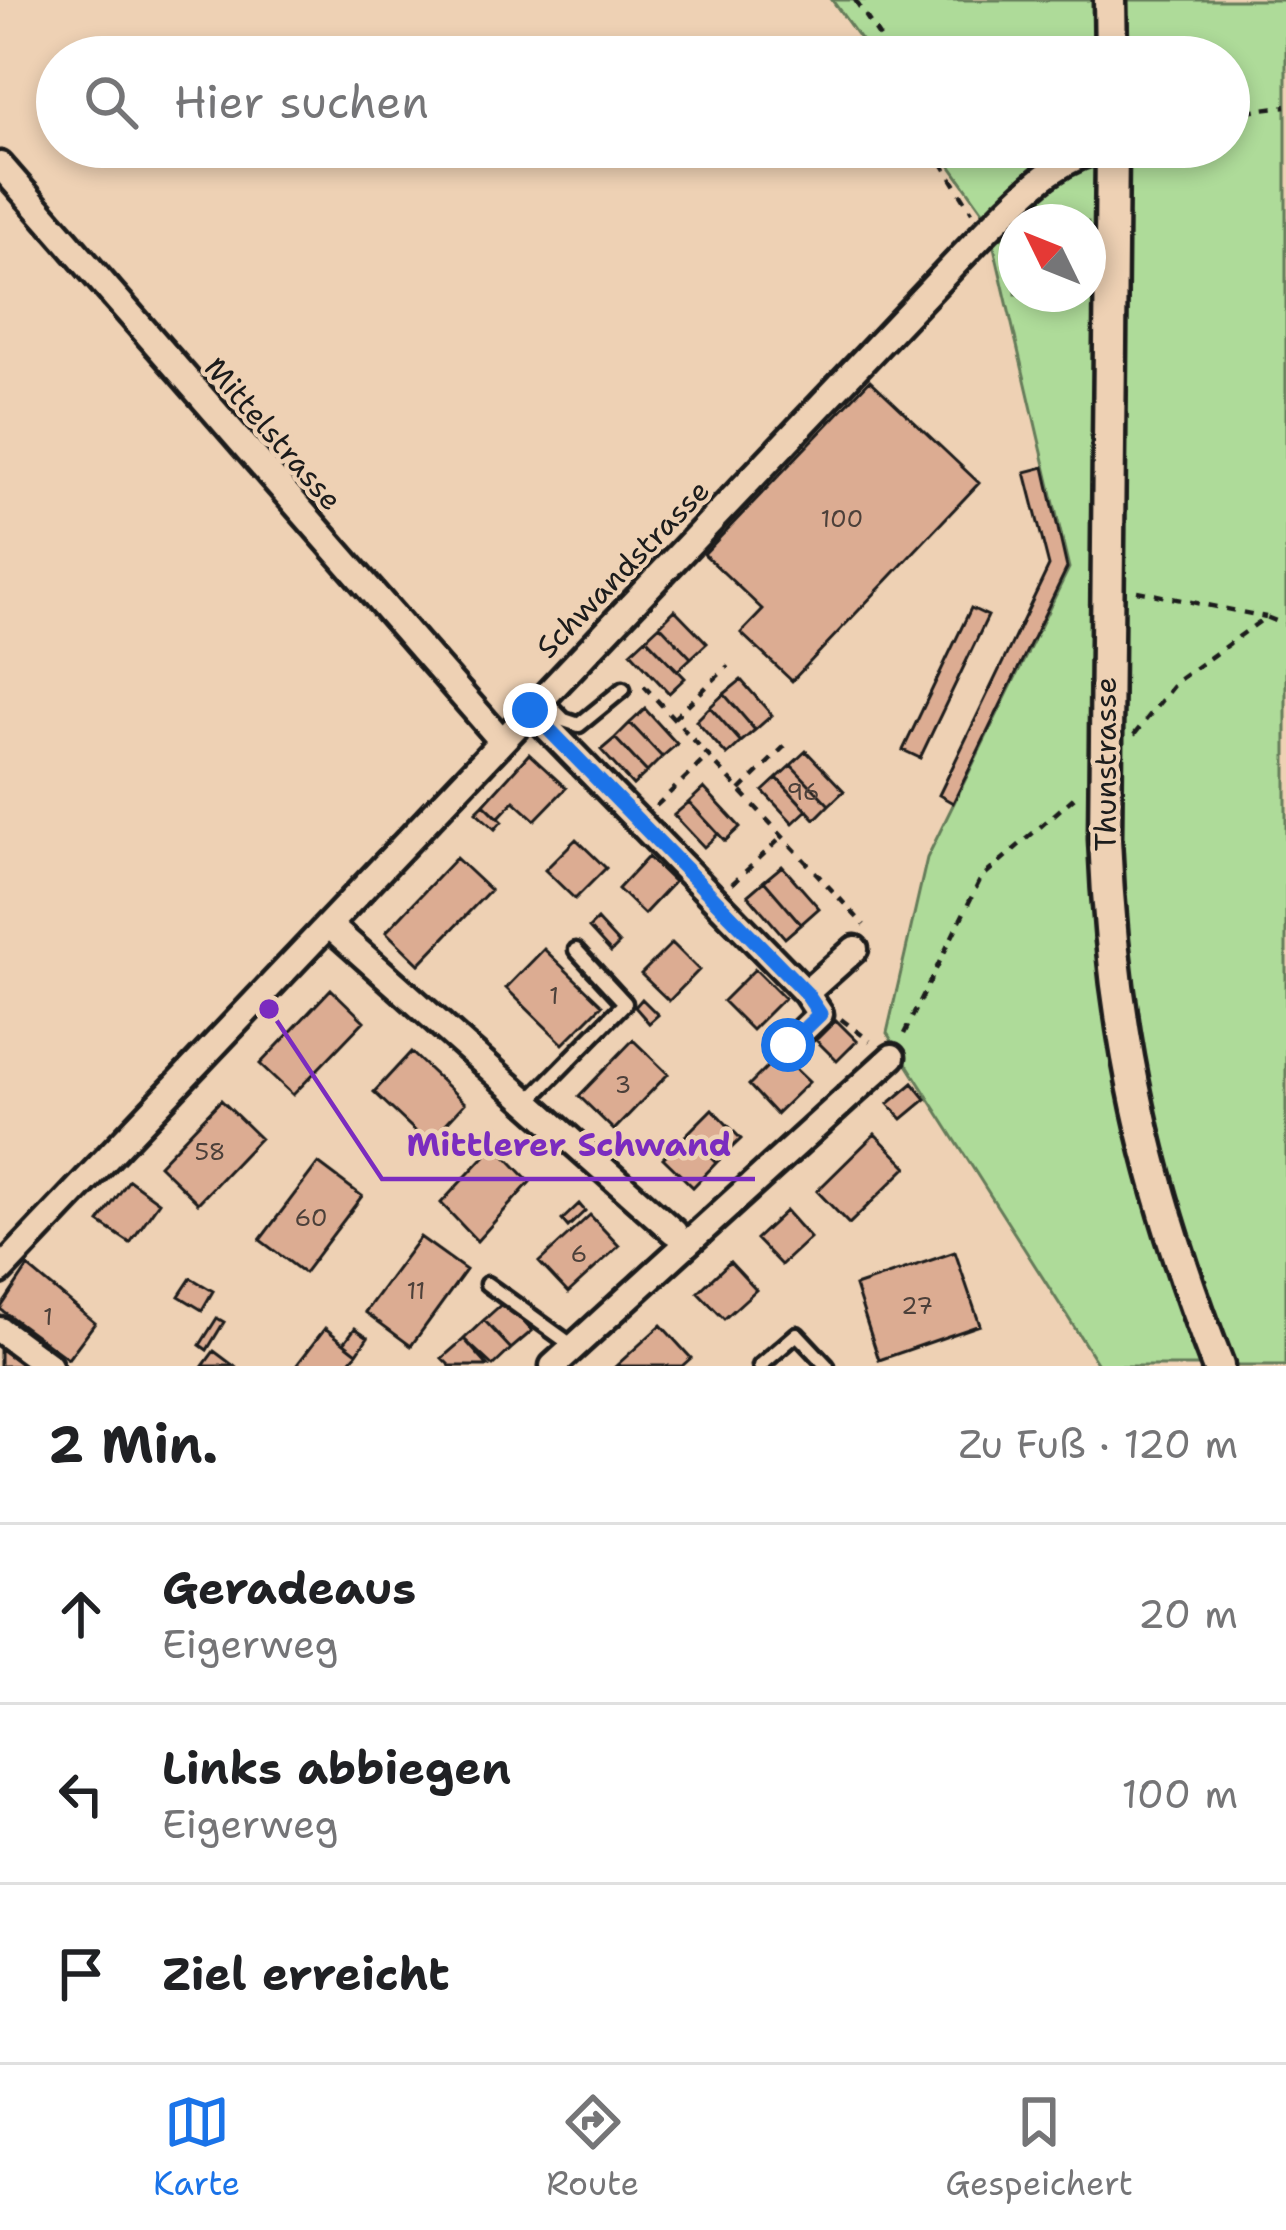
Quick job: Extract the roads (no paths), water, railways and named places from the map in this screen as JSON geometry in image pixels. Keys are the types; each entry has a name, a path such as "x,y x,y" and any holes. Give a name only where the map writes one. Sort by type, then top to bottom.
{"street":[{"path":"1110,0 1111,36"},
{"name":"Mittelstrasse","path":"0,165 502,741"},
{"name":"Schwandstrasse","path":"2,1263 332,927 536,704 987,230 1054,168"},
{"name":"Thunstrasse","path":"1112,168 1105,770 1109,948 1131,1095 1167,1230 1218,1366"},
{"path":"536,704 639,822 813,1003"},
{"path":"332,927 674,1232"},
{"path":"788,1045 854,950"},
{"path":"553,1366 892,1057"},
{"path":"0,1330 49,1366"}],"lane":[{"path":"536,704 579,725 623,688"},
{"path":"528,1102 625,1003 576,950"},
{"path":"487,1284 574,1347"},
{"path":"760,1366 797,1334 827,1366"}],"place":[{"name":"Mittlerer Schwand","path":"269,1009"}]}
